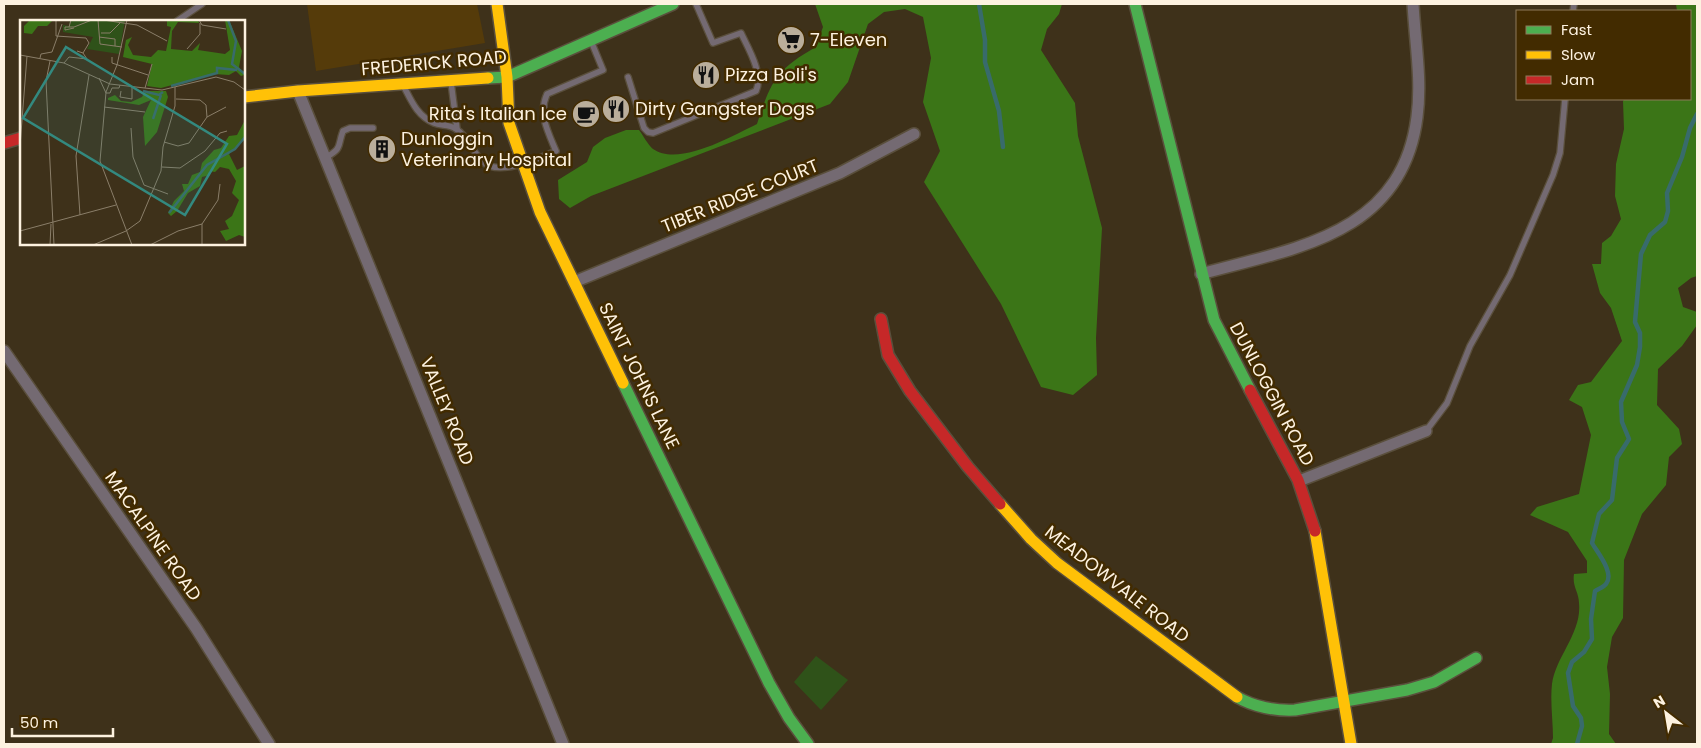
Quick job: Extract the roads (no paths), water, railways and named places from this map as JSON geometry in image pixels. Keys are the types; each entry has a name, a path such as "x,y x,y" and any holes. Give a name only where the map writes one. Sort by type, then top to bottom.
{"street":[{"name":"SAINT JOHNS LANE","path":"497,4 507,77 509,123 522,165 540,212 769,683 788,718 808,744"},
{"name":"FREDERICK ROAD","path":"245,97 298,91 507,77 673,4"},
{"name":"DUNLOGGIN ROAD","path":"1135,4 1214,320 1228,354 1280,444 1298,481 1312,518 1320,550 1351,744"},
{"path":"1201,274 1327,237 1372,210 1387,191 1401,170 1411,147 1417,118 1418,93 1413,4"},
{"name":"VALLEY ROAD","path":"298,91 563,744"},
{"name":"TIBER RIDGE COURT","path":"574,282 834,176 861,164 914,134"},
{"path":"4,143 20,138"},
{"name":"MEADOWVALE ROAD","path":"881,319 884,343 888,355 923,409 968,467 1022,530 1057,563 1221,687 1247,703 1282,711 1344,703 1434,682 1476,658"},
{"name":"MACALPINE ROAD","path":"4,352 196,628 269,744"},
{"path":"1298,481 1426,431"}],"lane":[{"path":"179,20 202,4"},
{"path":"628,77 644,128 648,132 653,133 756,91 759,85 757,72 741,32 713,43 696,4"},
{"path":"403,85 419,114 435,123 448,125 456,129 467,138 483,163 495,167 522,165 556,151 543,114 543,102 547,94 603,70 590,39"},
{"path":"451,82 456,129"},
{"path":"1426,431 1447,403 1470,346 1510,275 1553,175 1560,153 1566,100"},
{"path":"325,158 337,152 341,146 343,130 350,128 373,128"}],"waterway":[{"path":"979,4 985,40 985,62 999,111 1003,147"},
{"path":"1577,744 1582,726 1581,718 1573,706 1568,673 1572,662 1584,652 1592,639 1591,619 1595,591 1605,585 1608,579 1607,569 1592,543 1599,514 1612,500 1617,458 1629,439 1622,422 1621,402 1637,365 1640,347 1640,333 1635,322 1641,254 1650,235 1665,222 1668,211 1667,193 1682,157 1690,128 1697,114"}],"place":[{"name":"7-Eleven","path":"791,40"},
{"name":"Pizza Boli's","path":"706,75"},
{"name":"Dirty Gangster Dogs","path":"616,109"},
{"name":"Rita's Italian Ice","path":"586,114"},
{"name":"Dunloggin Veterinary Hospital","path":"382,149"}]}
